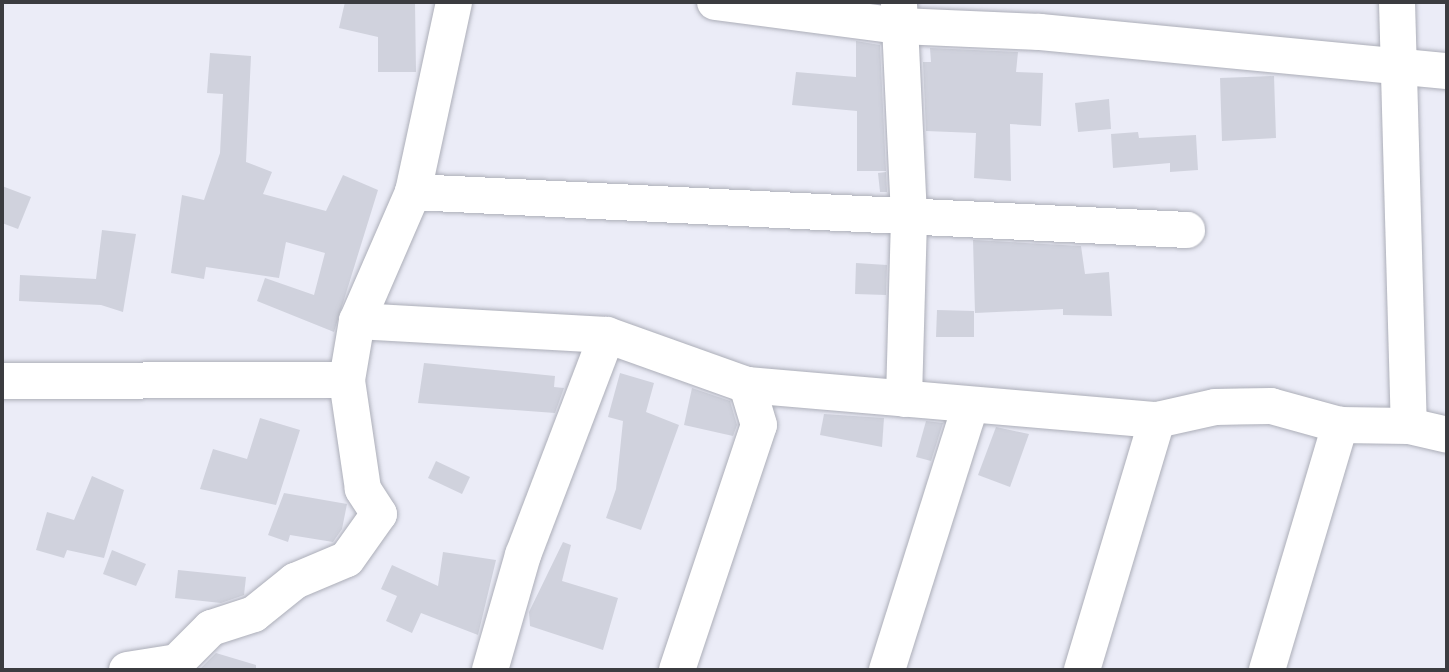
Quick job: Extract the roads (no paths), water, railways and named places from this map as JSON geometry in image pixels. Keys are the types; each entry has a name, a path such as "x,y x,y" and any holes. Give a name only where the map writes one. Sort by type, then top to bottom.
{"street":[{"path":"127,670 177,662 211,628 254,614 295,581 347,559 379,514 363,489 347,380 357,321 413,192 454,2"},
{"path":"715,2 900,14 1040,32 1447,71"},
{"path":"1397,2 1409,426"},
{"path":"900,14 909,219 904,399"},
{"path":"413,192 909,219 1187,230"},
{"path":"357,321 607,335 747,385 1157,420 1215,407 1271,406 1340,425 1409,426 1447,435"},
{"path":"490,670 523,555 607,335"},
{"path":"2,381 347,380"},
{"path":"677,670 759,425 747,385"},
{"path":"887,670 970,406"},
{"path":"1082,670 1157,420"},
{"path":"1267,670 1340,425"}]}
